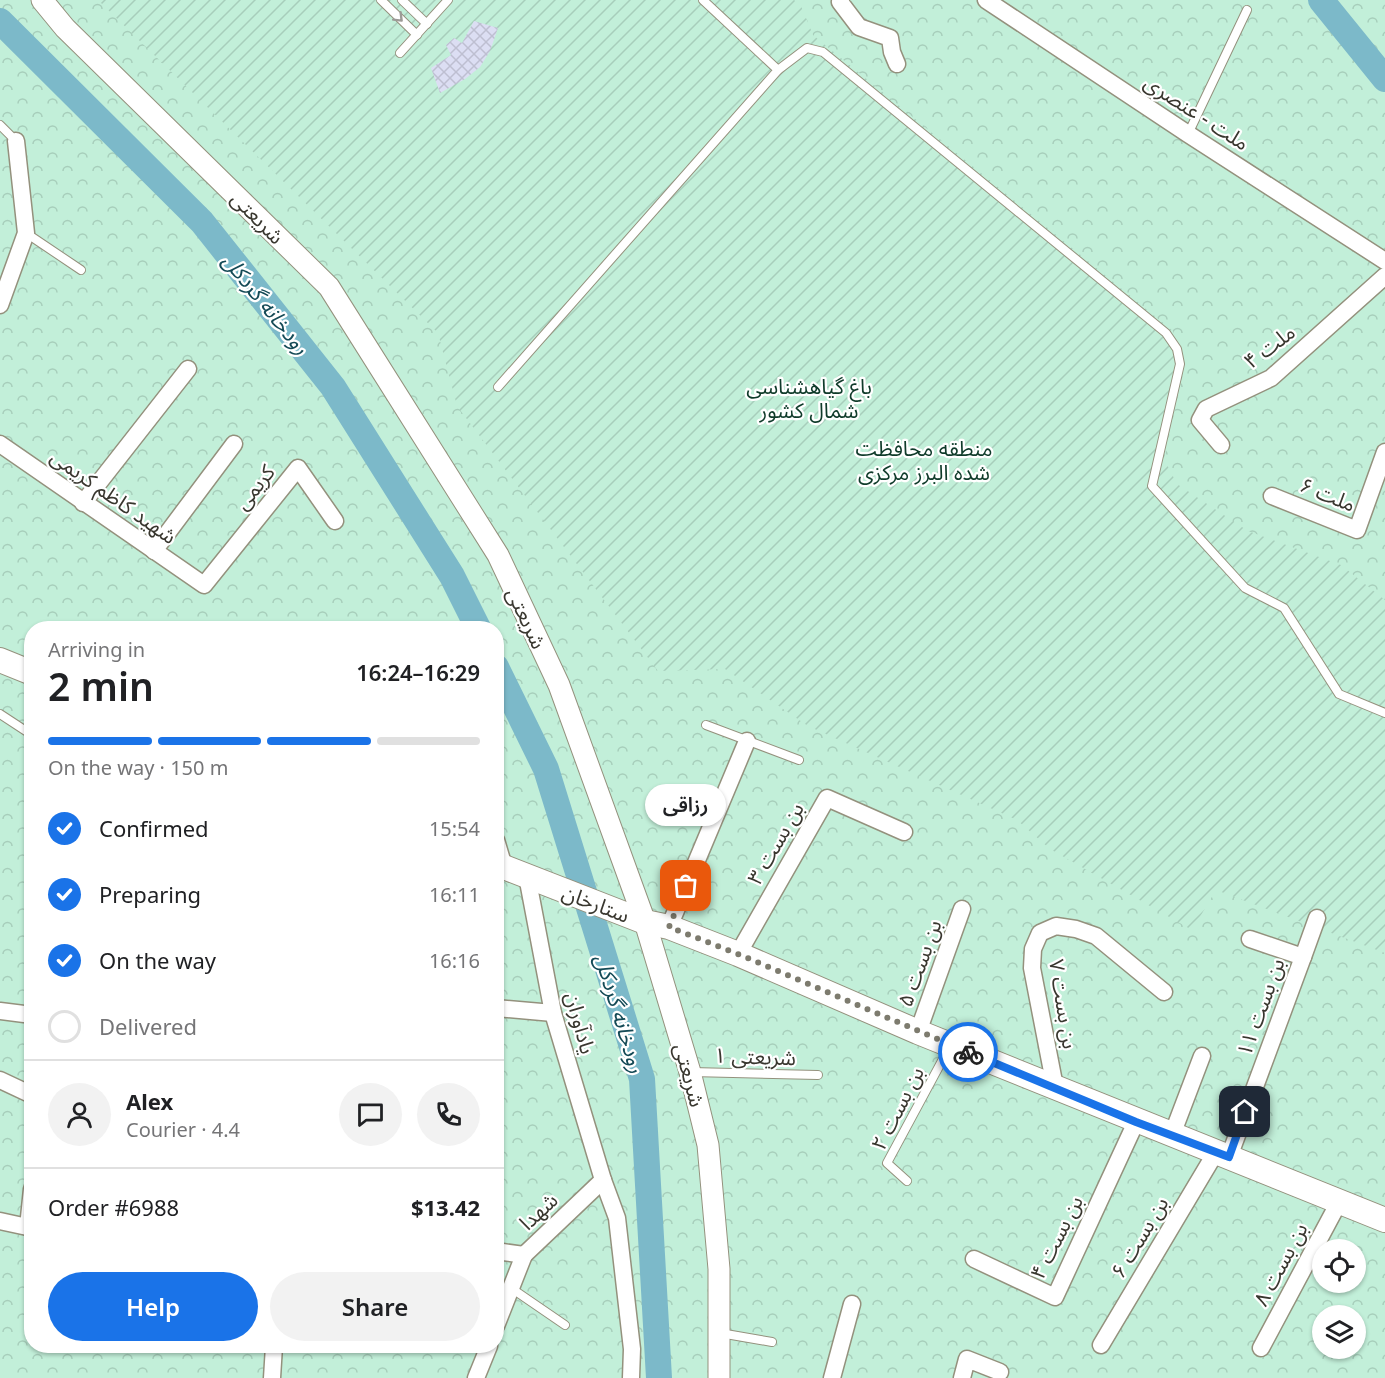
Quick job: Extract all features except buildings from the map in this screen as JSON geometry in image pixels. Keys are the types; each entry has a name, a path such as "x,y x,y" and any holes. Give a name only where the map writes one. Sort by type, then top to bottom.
{"main road":[{"path":"0,660 24,670"},
{"name":"ستارخان","path":"504,867 645,922 669,927 738,954 918,1032 1136,1122 1223,1154 1385,1220"}],"street":[{"name":"شریعتی","path":"42,0 65,28 329,287 498,555 559,685 645,922 690,1072 708,1145 719,1269 719,1378"},
{"path":"840,0 859,27 890,38 892,52 897,63"},
{"name":"ملت - عنصری","path":"986,0 1385,261"},
{"path":"0,305 26,233 16,141"},
{"name":"ملت ۴","path":"1221,445 1200,420 1206,409 1271,378 1385,276"},
{"path":"83,503 188,369"},
{"name":"شهید کاظم کریمی","path":"0,444 204,585"},
{"path":"154,551 234,444"},
{"name":"ملت ۶","path":"1272,496 1357,530 1385,452"},
{"name":"کریمی","path":"204,585 298,468 335,521"},
{"path":"669,927 747,741"},
{"name":"بن بست ۳","path":"738,954 826,798 904,832"},
{"name":"یادآوران","path":"537,880 553,1013 603,1180 617,1218 632,1349 631,1378"},
{"name":"بن بست ۵","path":"918,1032 962,909"},
{"path":"1302,957 1317,918"},
{"name":"بن بست ۷","path":"1055,1087 1032,968 1033,949 1040,933 1056,926 1076,929 1096,936 1164,992"},
{"name":"بن بست ۱۱","path":"1223,1154 1302,957 1250,939"},
{"path":"504,1009 553,1013"},
{"path":"0,1011 24,1014"},
{"path":"1172,1135 1202,1056"},
{"path":"0,1080 24,1091"},
{"name":"بن بست ۴","path":"974,1259 1055,1297 1136,1122"},
{"name":"بن بست ۶","path":"1101,1345 1223,1154"},
{"name":"شهدا","path":"504,1252 524,1255 603,1180"},
{"name":"بن بست ۸","path":"1261,1348 1339,1202"},
{"path":"0,1221 24,1226"},
{"path":"504,1307 524,1255"},
{"path":"832,1378 852,1304"},
{"path":"272,1378 274,1353"},
{"path":"476,1378 486,1353"},
{"path":"962,1378 967,1359 1000,1372"}],"lane":[{"path":"381,0 417,36"},
{"path":"402,0 427,24"},
{"path":"400,53 448,0"},
{"path":"703,0 778,70"},
{"path":"1188,134 1247,10"},
{"path":"498,387 778,70 807,48 823,52 1166,333 1177,349 1180,364 1152,486 1245,588 1284,608 1339,694 1385,713"},
{"path":"0,125 16,141"},
{"path":"26,233 81,270"},
{"path":"0,714 24,730"},
{"path":"706,725 800,760"},
{"name":"بن بست ۲","path":"907,1181 887,1163 950,1045"},
{"name":"شریعتی ۱","path":"690,1072 819,1076"},
{"path":"512,1288 565,1325"},
{"path":"720,1333 772,1342"}],"green space":[{"name":"منطقه محافظت شده البرز مرکزی","path":"0,0 1385,0 1385,1378 0,1378"},
{"name":"باغ گیاهشناسی شمال کشور","path":"98,0 794,0 801,6 813,35 1173,331 1185,365 1164,459 1177,484 1248,531 1341,565 1385,600 1385,953 1216,890 1192,930 1050,849 1017,820 808,726 725,669 658,671 457,406 438,333"}],"waterway":[{"path":"1321,0 1385,79"},
{"name":"رودخانه گردکل","path":"0,21 202,222 333,387 452,576 474,621"},
{"name":"رودخانه گردکل","path":"504,683 546,769 642,1079 659,1378"}],"way so far":[{"path":"686,886 669,927 968,1052"}],"place":[{"name":"رزاقی","path":"686,886"}],"route":[{"path":"968,1052 1136,1122 1229,1157 1245,1112"}]}
